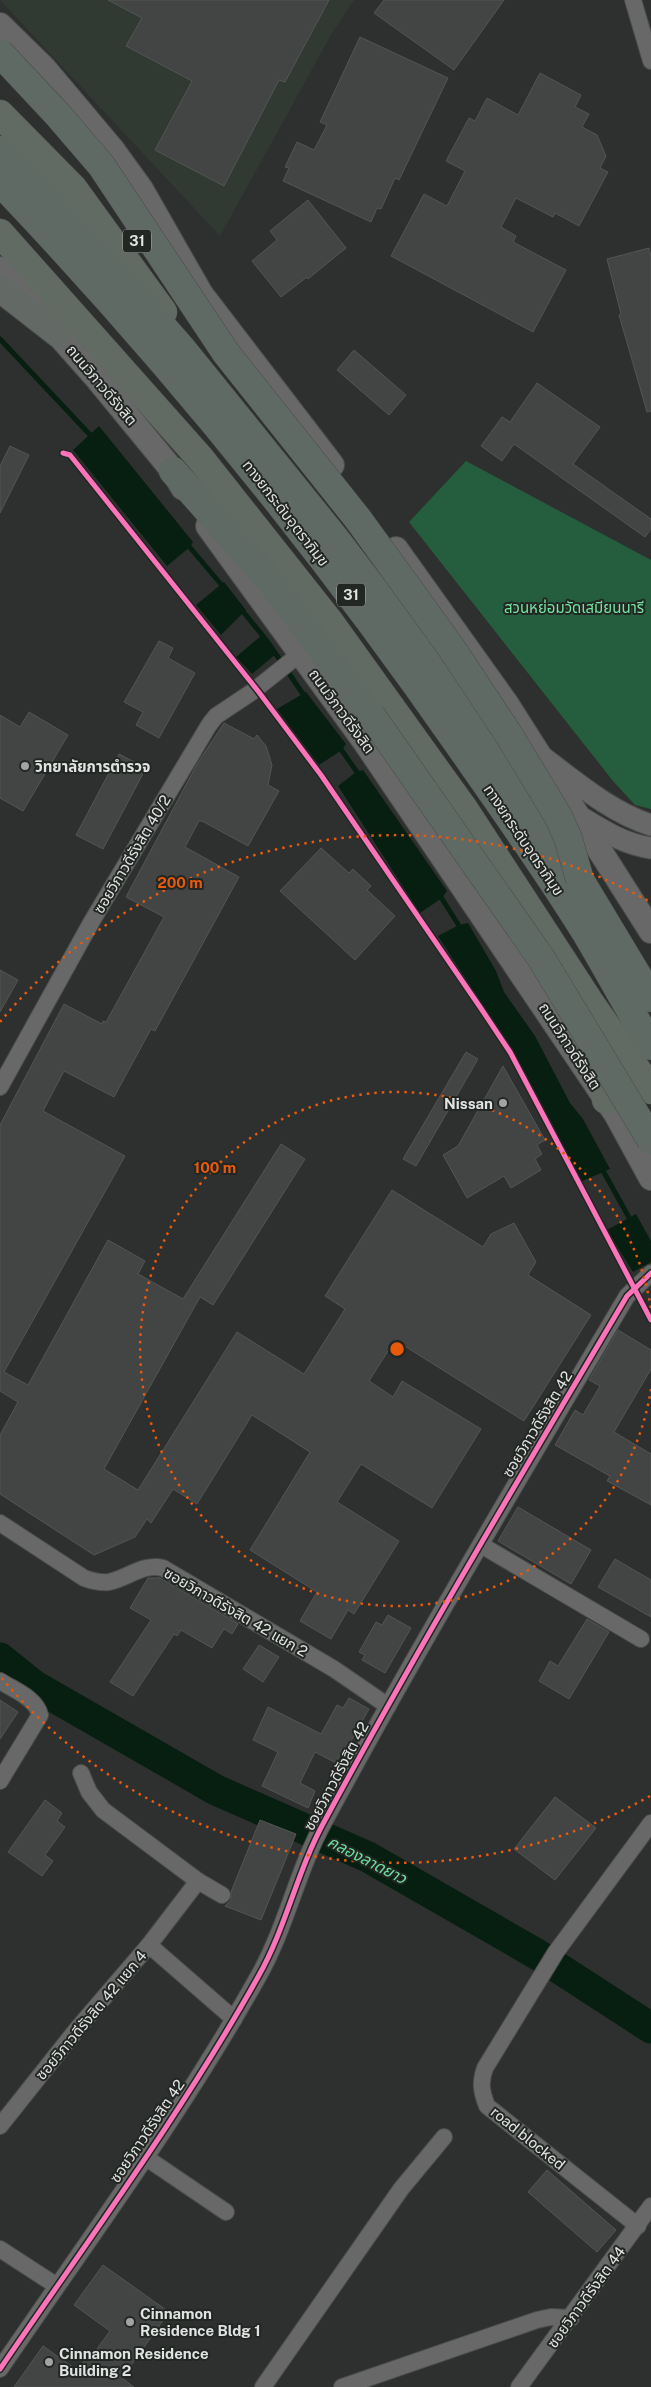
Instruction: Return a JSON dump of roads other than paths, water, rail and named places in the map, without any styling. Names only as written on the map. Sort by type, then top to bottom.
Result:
[{"type":"highway","points":[[0,53],[58,115],[101,165],[226,353],[358,519],[450,646],[509,735],[558,816],[568,838],[580,880]]},
{"type":"highway","name":"31","points":[[0,114],[73,188],[201,294]]},
{"type":"highway","name":"ทางยกระดับอุตราภิมุข","points":[[0,150],[127,286],[176,343],[334,537],[427,659],[580,880],[651,998]]},
{"type":"highway","name":"ทางยกระดับอุตราภิมุข","points":[[0,182],[190,395],[370,620],[490,789],[585,932],[651,1046]]},
{"type":"highway","name":"31","points":[[73,188],[244,422],[433,659],[532,792],[651,981]]},
{"type":"highway","name":"ถนนวิภาวดีรังสิต","points":[[0,233],[200,458],[296,578],[464,809],[651,1090]]},
{"type":"highway","points":[[173,471],[272,583],[371,715],[541,958],[651,1140]]},
{"type":"highway","points":[[590,1001],[606,1100]]},
{"type":"main road","points":[[0,25],[44,68],[112,149],[141,189],[201,294]]},
{"type":"main road","name":"ถนนวิภาวดีรังสิต","points":[[0,269],[59,335],[173,471],[294,658],[365,742],[606,1100],[651,1178]]},
{"type":"main road","points":[[0,288],[59,335]]},
{"type":"main road","name":"31","points":[[201,294],[469,648],[651,931]]},
{"type":"street","points":[[633,0],[651,61]]},
{"type":"street","name":"ซอยวิภาวดีรังสิต 40/2","points":[[0,1086],[92,921],[209,725],[226,709],[257,689],[294,658]]},
{"type":"street","points":[[539,755],[609,806],[629,817],[651,825]]},
{"type":"street","points":[[578,816],[618,839],[636,846],[651,848]]},
{"type":"street","name":"ซอยวิภาวดีรังสิต 42","points":[[0,2369],[190,2090],[234,2019],[276,1944],[322,1824],[388,1706],[627,1296],[650,1274]]},
{"type":"street","name":"ซอยวิภาวดีรังสิต 42 แยก 2","points":[[0,1523],[84,1578],[97,1582],[108,1582],[154,1566],[163,1568],[334,1670],[388,1706]]},
{"type":"street","points":[[482,1544],[641,1639]]},
{"type":"street","points":[[0,1681],[32,1702],[38,1708],[40,1715],[0,1781]]},
{"type":"street","points":[[80,1773],[89,1792],[103,1810],[198,1881],[222,1895]]},
{"type":"street","name":"road blocked","points":[[638,2226],[487,2106],[482,2093],[481,2080],[485,2068],[556,1952],[651,1823]]},
{"type":"street","points":[[149,1945],[198,1881]]},
{"type":"street","name":"ซอยวิภาวดีรังสิต 42 แยก 4","points":[[0,2126],[77,2029],[149,1945],[234,2019]]},
{"type":"street","points":[[263,2387],[401,2189],[444,2137]]},
{"type":"street","points":[[145,2157],[226,2212]]},
{"type":"street","name":"ซอยวิภาวดีรังสิต 44","points":[[519,2387],[651,2206]]},
{"type":"street","points":[[0,2248],[57,2286]]},
{"type":"street","points":[[342,2387],[537,2320],[551,2317],[571,2318]]},
{"type":"waterway","points":[[0,339],[93,438]]},
{"type":"waterway","points":[[187,544],[225,589]]},
{"type":"waterway","points":[[241,609],[267,641],[305,697]]},
{"type":"waterway","points":[[338,745],[359,775]]},
{"type":"waterway","points":[[439,894],[461,929]]},
{"type":"waterway","points":[[601,1167],[632,1223]]},
{"type":"waterway","name":"คลองลาดยาว","points":[[0,1658],[35,1686],[216,1790],[368,1857],[540,1956],[651,2028]]},
{"type":"place","name":"วิทยาลัยการตำรวจ","points":[[25,766]]},
{"type":"place","name":"Nissan","points":[[503,1103]]},
{"type":"place","name":"Cinnamon Residence Bldg 1","points":[[130,2322]]},
{"type":"place","name":"Cinnamon Residence Building 2","points":[[49,2362]]},
{"type":"park label","name":"สวนหย่อมวัดเสมียนนารี","points":[[574,607]]}]
